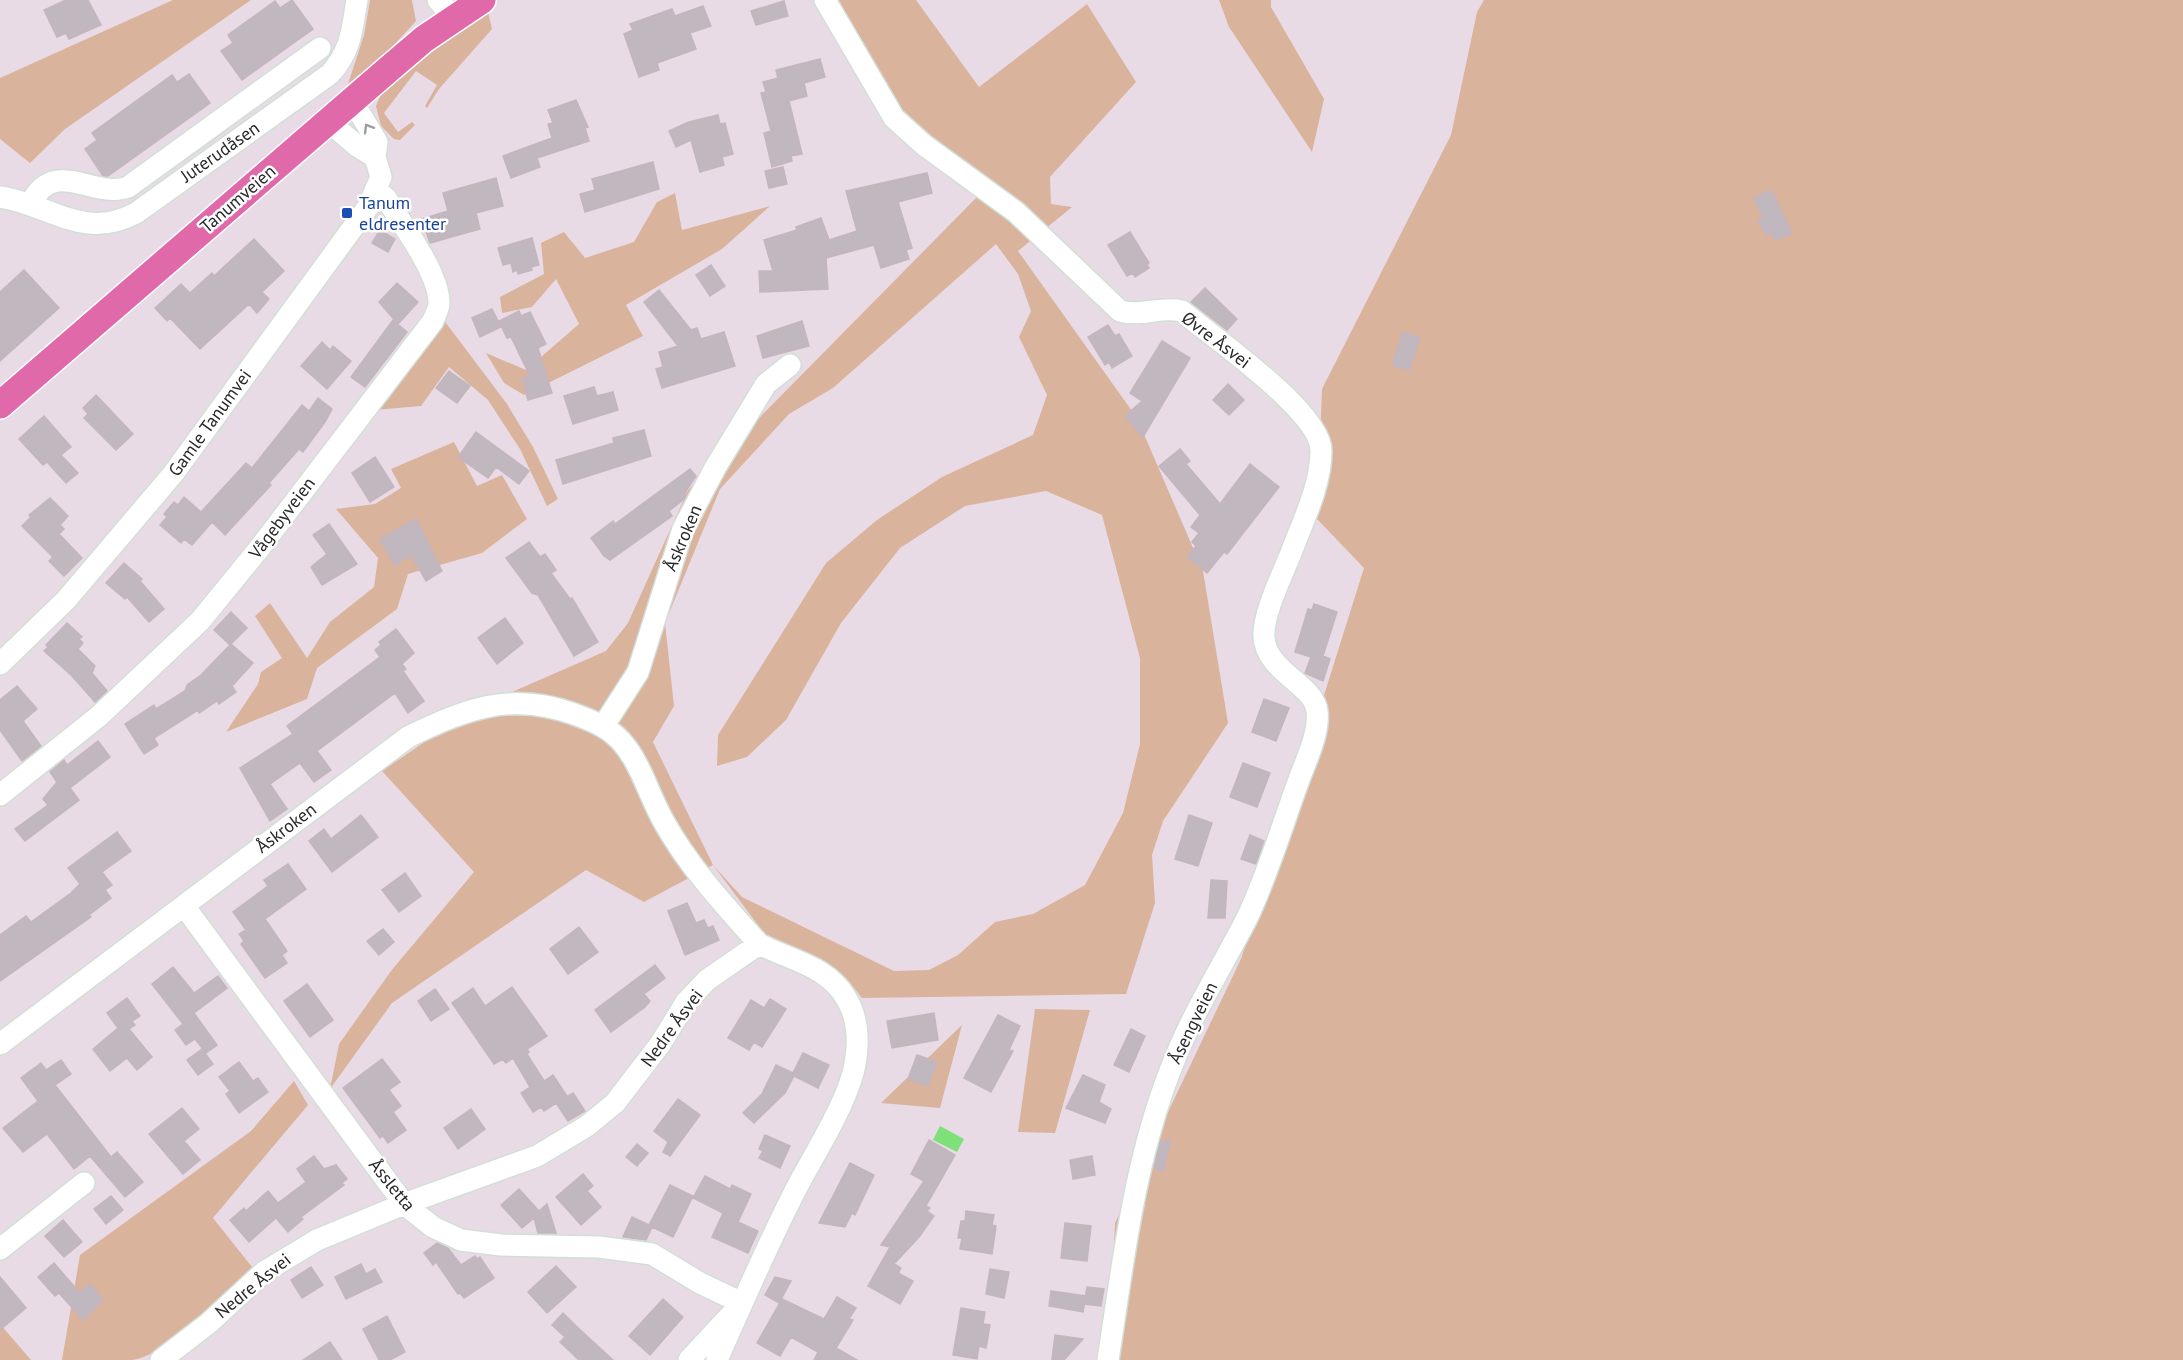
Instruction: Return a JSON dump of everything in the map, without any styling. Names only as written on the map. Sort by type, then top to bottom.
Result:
[{"type":"main road","name":"Tanumveien","points":[[0,405],[352,100],[446,9],[482,0]]},
{"type":"street","name":"Juterudåsen","points":[[0,197],[94,226],[117,223],[136,213],[330,74],[344,59],[351,38],[357,0]]},
{"type":"street","name":"Øvre Åsvei","points":[[825,0],[894,118],[924,145],[1016,212],[1120,311],[1134,315],[1165,308],[1182,312],[1264,376],[1294,405],[1317,434],[1322,448],[1319,474],[1271,603],[1263,637],[1272,659],[1283,674],[1314,699]]},
{"type":"street","name":"Juterudåsen","points":[[30,205],[43,187],[56,181],[74,181],[110,189],[128,187],[321,48]]},
{"type":"street","points":[[352,100],[377,142],[375,158],[381,177],[377,191]]},
{"type":"street","points":[[328,121],[375,158]]},
{"type":"street","name":"Gamle Tanumvei","points":[[0,664],[66,600],[173,474],[312,286],[377,191]]},
{"type":"street","name":"Vågebyveien","points":[[0,795],[99,716],[200,621],[258,550],[433,321],[439,304],[426,263],[386,198],[377,191]]},
{"type":"street","name":"Åskroken","points":[[604,725],[638,672],[655,610],[689,519],[716,468],[766,384],[790,365]]},
{"type":"street","name":"Åsengveien","points":[[1108,1360],[1135,1190],[1152,1124],[1188,1028],[1248,915],[1311,744],[1318,713],[1314,699]]},
{"type":"street","name":"Åskroken","points":[[0,1044],[408,736],[451,716],[512,701],[557,708],[604,725],[629,752],[664,822],[694,867],[759,944]]},
{"type":"street","name":"Åssletta","points":[[184,906],[404,1204],[433,1227],[461,1240],[501,1245],[599,1247],[652,1254],[699,1282],[742,1303]]},
{"type":"street","points":[[717,1360],[778,1223],[843,1098],[852,1075],[857,1051],[856,1023],[846,998],[827,975],[759,944]]},
{"type":"street","name":"Nedre Åsvei","points":[[161,1360],[209,1323],[264,1272],[317,1240],[404,1204],[537,1156],[565,1142],[615,1103],[661,1043],[686,1002],[707,980],[759,944]]},
{"type":"street","points":[[0,1249],[84,1184]]},
{"type":"street","points":[[689,1360],[742,1303]]},
{"type":"shaded area","points":[[173,0],[251,0],[65,129],[30,163],[0,139],[0,78]]},
{"type":"shaded area","points":[[370,0],[412,0],[416,21],[383,57],[348,84],[364,35]]},
{"type":"shaded area","points":[[827,0],[916,0],[979,87],[1087,4],[1136,82],[1050,177],[1051,204],[1072,207],[1018,251],[1137,418],[1203,571],[1228,723],[1163,821],[1152,855],[1155,903],[1126,994],[862,998],[846,978],[764,933],[713,865],[644,902],[586,870],[392,1003],[330,1089],[339,1044],[391,971],[474,872],[382,771],[473,709],[606,651],[628,623],[688,490],[978,196],[898,118]],"holes":[[[996,244],[1018,274],[1031,311],[1019,337],[1047,395],[1033,435],[942,477],[877,520],[826,563],[718,735],[717,766],[747,757],[786,720],[841,623],[900,548],[965,506],[1046,491],[1102,515],[1140,658],[1140,744],[1123,813],[1085,885],[1033,914],[995,922],[958,955],[929,970],[894,971],[742,897],[713,865],[653,742],[674,706],[665,623],[720,489],[789,414],[833,388]]]},
{"type":"shaded area","points":[[1219,0],[1271,0],[1271,7],[1324,99],[1312,152],[1229,27]]},
{"type":"shaded area","points":[[1484,0],[2183,0],[2183,1360],[1108,1360],[1115,1223],[1241,959],[1364,568],[1317,519],[1322,389],[1451,135],[1477,12]]},
{"type":"shaded area","points":[[488,12],[492,29],[439,89],[427,108],[425,106],[437,85],[416,71],[384,113],[398,132],[412,122],[415,125],[400,140],[394,139],[381,126],[376,106],[385,85]]},
{"type":"shaded area","points":[[675,193],[682,230],[770,206],[722,249],[626,305],[643,336],[524,395],[504,383],[486,353],[526,370],[579,324],[556,279],[532,307],[502,313],[500,297],[544,274],[541,243],[564,232],[585,258],[634,242],[657,202]]},
{"type":"shaded area","points":[[443,319],[507,404],[533,447],[558,499],[547,506],[520,449],[488,400],[449,367],[421,406],[374,410]]},
{"type":"shaded area","points":[[454,442],[477,486],[502,475],[527,519],[482,553],[408,574],[397,609],[317,668],[307,699],[226,732],[258,684],[261,672],[282,658],[255,616],[270,603],[307,658],[330,622],[374,587],[378,558],[336,509],[375,504],[401,488],[391,469]]},
{"type":"shaded area","points":[[1035,1009],[1090,1010],[1055,1133],[1018,1132]]},
{"type":"shaded area","points":[[962,1025],[940,1108],[881,1103]]},
{"type":"shaded area","points":[[294,1081],[308,1105],[213,1218],[252,1267],[196,1322],[179,1336],[146,1356],[132,1360],[62,1360],[80,1255],[251,1131]]},
{"type":"shaded area","points":[[940,1126],[964,1139],[957,1152],[933,1140]]},
{"type":"shaded area","points":[[0,1324],[31,1360],[0,1360]]},
{"type":"building","points":[[66,0],[88,0],[101,25],[69,39],[66,33],[57,37],[44,10]]},
{"type":"building","points":[[292,0],[313,29],[242,80],[221,51],[233,43],[228,35],[275,1],[280,8]]},
{"type":"building","points":[[784,1],[788,16],[756,25],[751,11]]},
{"type":"building","points":[[703,6],[711,26],[690,33],[696,49],[657,63],[659,70],[639,77],[624,34],[633,30],[630,24],[672,9],[675,16]]},
{"type":"building","points":[[820,59],[825,77],[804,83],[807,96],[789,101],[802,154],[791,156],[792,161],[772,167],[764,133],[771,131],[761,93],[766,92],[763,82],[778,78],[776,70]]},
{"type":"building","points":[[189,74],[210,103],[108,176],[103,176],[85,149],[97,140],[92,133],[172,75],[177,82]]},
{"type":"building","points":[[576,100],[588,127],[585,128],[589,141],[537,158],[540,167],[511,178],[503,156],[552,138],[548,124],[553,123],[548,110]]},
{"type":"building","points":[[718,115],[720,124],[725,123],[733,154],[722,157],[724,165],[700,172],[691,140],[676,147],[669,131],[689,122]]},
{"type":"building","points":[[653,162],[659,189],[585,212],[580,194],[595,190],[592,179]]},
{"type":"building","points":[[783,167],[787,184],[769,188],[765,171]]},
{"type":"building","points":[[927,173],[932,193],[898,202],[912,248],[906,250],[909,259],[881,268],[874,245],[826,258],[828,289],[760,292],[759,271],[773,271],[764,240],[797,230],[796,227],[821,218],[829,240],[857,231],[846,191]]},
{"type":"building","points":[[496,178],[503,206],[476,213],[480,229],[430,243],[422,219],[448,211],[443,193]]},
{"type":"building","points":[[1771,190],[1792,233],[1775,240],[1771,233],[1766,235],[1758,220],[1763,217],[1754,198]]},
{"type":"building","points":[[380,230],[395,239],[388,252],[372,243]]},
{"type":"building","points":[[1130,232],[1149,263],[1147,265],[1149,268],[1135,277],[1133,273],[1127,276],[1108,245]]},
{"type":"building","points":[[532,238],[539,265],[531,267],[532,270],[518,274],[517,270],[513,272],[511,263],[503,265],[498,248]]},
{"type":"building","points":[[254,239],[284,271],[262,292],[269,299],[257,313],[249,304],[200,349],[170,318],[167,321],[155,308],[181,284],[190,293],[212,273],[214,276]]},
{"type":"building","points":[[711,265],[725,286],[710,296],[696,275]]},
{"type":"building","points":[[24,270],[59,308],[0,361],[0,292]]},
{"type":"building","points":[[397,283],[418,302],[398,324],[379,302]]},
{"type":"building","points":[[1205,288],[1237,319],[1227,330],[1191,302]]},
{"type":"building","points":[[659,290],[691,330],[697,328],[701,339],[724,332],[735,366],[662,388],[656,369],[663,367],[659,352],[678,346],[644,302]]},
{"type":"building","points":[[492,309],[501,327],[480,337],[472,318]]},
{"type":"building","points":[[519,311],[521,316],[530,312],[546,344],[538,348],[552,393],[528,400],[522,379],[530,376],[511,337],[507,338],[499,321]]},
{"type":"building","points":[[393,320],[407,332],[365,387],[351,377]]},
{"type":"building","points":[[802,321],[809,346],[763,358],[757,336]]},
{"type":"building","points":[[1108,325],[1115,336],[1119,334],[1132,356],[1112,368],[1109,362],[1105,365],[1088,337]]},
{"type":"building","points":[[1403,332],[1420,338],[1409,370],[1392,365]]},
{"type":"building","points":[[1162,341],[1190,358],[1143,437],[1125,416],[1142,401],[1130,393]]},
{"type":"building","points":[[322,342],[330,350],[333,346],[351,361],[327,389],[301,366]]},
{"type":"building","points":[[449,371],[470,386],[457,403],[436,388]]},
{"type":"building","points":[[1228,384],[1244,400],[1229,415],[1213,400]]},
{"type":"building","points":[[594,387],[597,396],[613,392],[618,410],[573,424],[564,396]]},
{"type":"building","points":[[96,395],[133,434],[116,450],[84,418],[88,414],[83,408]]},
{"type":"building","points":[[318,398],[332,409],[325,422],[303,452],[299,449],[269,483],[271,485],[225,535],[212,522],[192,545],[184,539],[181,543],[160,525],[167,517],[164,514],[174,502],[178,505],[184,497],[201,512],[246,463],[252,468],[302,405],[309,411]]},
{"type":"building","points":[[44,416],[71,447],[61,455],[78,473],[66,483],[47,462],[43,465],[19,439]]},
{"type":"building","points":[[644,430],[651,456],[563,484],[556,460],[614,443],[613,438]]},
{"type":"building","points":[[476,432],[529,471],[519,484],[496,467],[488,478],[458,457]]},
{"type":"building","points":[[1180,449],[1190,461],[1186,464],[1220,504],[1250,464],[1279,487],[1227,554],[1224,552],[1207,573],[1187,557],[1196,546],[1192,542],[1199,533],[1191,527],[1200,515],[1159,466]]},
{"type":"building","points":[[375,457],[394,487],[370,502],[352,473]]},
{"type":"building","points":[[690,469],[696,476],[686,491],[684,499],[669,511],[672,516],[610,560],[604,556],[591,538],[613,521],[615,524]]},
{"type":"building","points":[[50,498],[68,516],[60,525],[64,529],[59,534],[82,558],[64,576],[49,561],[53,557],[22,526],[31,517],[29,515]]},
{"type":"building","points":[[416,519],[442,571],[426,581],[411,555],[395,565],[380,539]]},
{"type":"building","points":[[329,524],[357,564],[322,585],[311,567],[327,554],[313,535]]},
{"type":"building","points":[[529,542],[540,557],[545,554],[556,570],[551,573],[570,599],[572,598],[598,642],[574,656],[538,595],[532,593],[506,558]]},
{"type":"building","points":[[124,563],[142,579],[140,581],[164,609],[149,622],[127,597],[125,599],[106,583]]},
{"type":"building","points":[[1314,604],[1337,612],[1323,656],[1330,659],[1323,681],[1305,673],[1311,657],[1295,652],[1308,609],[1312,610]]},
{"type":"building","points":[[231,612],[247,628],[231,644],[253,663],[232,686],[236,692],[219,704],[217,701],[199,713],[198,710],[154,738],[158,745],[144,754],[125,724],[154,705],[156,709],[185,691],[187,685],[201,675],[230,645],[214,630]]},
{"type":"building","points":[[505,618],[523,643],[497,664],[478,638]]},
{"type":"building","points":[[67,623],[82,637],[79,639],[83,643],[78,649],[95,666],[92,673],[107,691],[95,702],[71,675],[44,651],[48,647],[46,645]]},
{"type":"building","points":[[396,629],[414,653],[402,664],[406,669],[403,671],[424,701],[408,713],[395,693],[317,751],[331,770],[314,782],[300,763],[270,784],[287,809],[270,821],[240,768],[293,734],[287,726],[380,657],[375,650],[381,645],[379,642]]},
{"type":"building","points":[[17,686],[37,709],[23,721],[41,746],[22,761],[0,730],[0,700]]},
{"type":"building","points":[[1264,699],[1289,708],[1276,741],[1252,732]]},
{"type":"building","points":[[98,741],[110,757],[70,788],[79,800],[25,841],[15,829],[48,805],[43,799],[57,782],[50,772],[64,760],[67,765]]},
{"type":"building","points":[[1243,763],[1270,773],[1257,807],[1230,797]]},
{"type":"building","points":[[361,815],[378,837],[332,872],[309,841],[324,829],[331,839]]},
{"type":"building","points":[[1189,815],[1212,823],[1198,866],[1175,859]]},
{"type":"building","points":[[117,832],[131,851],[102,872],[112,885],[105,890],[111,898],[89,915],[91,917],[0,981],[0,935],[26,916],[31,922],[71,893],[80,884],[68,868]]},
{"type":"building","points":[[1250,835],[1264,841],[1256,864],[1241,859]]},
{"type":"building","points":[[288,864],[306,889],[265,919],[287,951],[282,955],[287,963],[265,978],[241,944],[244,941],[239,934],[246,930],[233,912],[268,886],[264,880]]},
{"type":"building","points":[[405,873],[421,896],[399,912],[382,890]]},
{"type":"building","points":[[1211,880],[1227,881],[1225,918],[1208,918]]},
{"type":"building","points":[[687,903],[696,923],[704,920],[708,928],[713,926],[719,940],[685,955],[668,911]]},
{"type":"building","points":[[579,927],[598,952],[568,974],[550,949]]},
{"type":"building","points":[[383,929],[394,942],[379,955],[367,941]]},
{"type":"building","points":[[655,965],[665,978],[644,994],[650,1001],[611,1032],[595,1010]]},
{"type":"building","points":[[173,967],[194,993],[218,976],[227,988],[194,1013],[217,1045],[206,1053],[195,1039],[186,1045],[175,1030],[183,1024],[152,984]]},
{"type":"building","points":[[307,984],[333,1020],[310,1037],[284,1001]]},
{"type":"building","points":[[512,987],[547,1036],[527,1049],[529,1052],[527,1054],[544,1081],[553,1075],[567,1096],[544,1111],[541,1107],[533,1112],[521,1093],[530,1087],[513,1058],[506,1063],[503,1059],[494,1064],[452,1003],[473,988],[485,1006]]},
{"type":"building","points":[[435,989],[449,1009],[431,1021],[418,1001]]},
{"type":"building","points":[[127,998],[140,1016],[132,1021],[135,1025],[129,1029],[152,1057],[137,1070],[127,1058],[110,1071],[93,1049],[118,1028],[107,1013]]},
{"type":"building","points":[[770,999],[786,1009],[762,1047],[754,1042],[749,1050],[728,1038],[751,1000],[764,1008]]},
{"type":"building","points":[[934,1013],[938,1040],[892,1048],[887,1021]]},
{"type":"building","points":[[998,1015],[1020,1026],[1009,1050],[1013,1051],[991,1092],[964,1078]]},
{"type":"building","points":[[1131,1029],[1145,1036],[1129,1072],[1114,1065]]},
{"type":"building","points":[[202,1049],[213,1064],[198,1075],[187,1060]]},
{"type":"building","points":[[803,1053],[829,1065],[818,1088],[794,1076],[785,1093],[754,1123],[743,1113],[762,1094],[776,1065],[793,1073]]},
{"type":"building","points":[[917,1055],[937,1062],[928,1086],[908,1079]]},
{"type":"building","points":[[382,1059],[400,1082],[389,1090],[401,1106],[393,1112],[406,1130],[388,1143],[383,1136],[380,1138],[343,1088]]},
{"type":"building","points":[[61,1060],[71,1074],[55,1085],[111,1157],[117,1152],[143,1182],[125,1197],[90,1156],[74,1169],[47,1134],[23,1152],[3,1128],[38,1101],[21,1078],[41,1063],[46,1070]]},
{"type":"building","points":[[239,1062],[253,1081],[258,1078],[268,1092],[239,1113],[226,1094],[230,1091],[219,1077]]},
{"type":"building","points":[[1083,1075],[1105,1085],[1099,1102],[1111,1109],[1105,1123],[1066,1108]]},
{"type":"building","points":[[573,1093],[585,1111],[568,1121],[556,1103]]},
{"type":"building","points":[[678,1099],[700,1115],[670,1156],[663,1152],[668,1142],[654,1131]]},
{"type":"building","points":[[182,1108],[199,1129],[184,1141],[200,1160],[183,1174],[149,1134]]},
{"type":"building","points":[[471,1109],[485,1129],[458,1149],[444,1128]]},
{"type":"building","points":[[765,1135],[790,1146],[780,1168],[759,1158],[763,1151],[759,1149]]},
{"type":"building","points":[[929,1140],[955,1155],[926,1206],[930,1208],[927,1211],[934,1216],[919,1237],[894,1264],[901,1268],[898,1273],[913,1281],[900,1304],[868,1286],[890,1247],[881,1245],[924,1181],[911,1174]]},
{"type":"building","points":[[1171,1140],[1163,1172],[1154,1168],[1160,1142]]},
{"type":"building","points":[[637,1144],[648,1153],[637,1166],[626,1157]]},
{"type":"building","points":[[314,1156],[324,1169],[336,1165],[347,1179],[342,1183],[344,1185],[301,1217],[303,1219],[288,1232],[276,1218],[249,1242],[230,1220],[244,1208],[246,1211],[268,1191],[278,1203],[306,1182],[297,1169]]},
{"type":"building","points":[[1092,1156],[1095,1175],[1073,1179],[1070,1160]]},
{"type":"building","points":[[850,1163],[874,1175],[855,1215],[852,1213],[845,1227],[819,1223]]},
{"type":"building","points":[[583,1174],[593,1186],[587,1191],[601,1207],[581,1225],[556,1197]]},
{"type":"building","points":[[705,1176],[730,1189],[732,1185],[751,1194],[738,1222],[758,1231],[748,1253],[712,1237],[723,1213],[693,1198]]},
{"type":"building","points":[[670,1185],[693,1196],[673,1237],[652,1227],[646,1240],[623,1237],[632,1217],[649,1225]]},
{"type":"building","points":[[519,1189],[539,1211],[547,1204],[556,1233],[538,1233],[534,1218],[522,1228],[501,1205]]},
{"type":"building","points":[[111,1196],[123,1210],[106,1224],[94,1209]]},
{"type":"building","points":[[966,1211],[994,1215],[992,1225],[996,1226],[992,1254],[960,1249],[962,1238],[958,1238],[961,1221],[965,1221]]},
{"type":"building","points":[[63,1220],[82,1242],[64,1257],[45,1236]]},
{"type":"building","points":[[1065,1223],[1091,1226],[1087,1261],[1061,1258]]},
{"type":"building","points":[[437,1243],[448,1248],[461,1265],[475,1256],[477,1259],[480,1257],[494,1278],[464,1298],[460,1293],[458,1294],[436,1262],[433,1265],[424,1253]]},
{"type":"building","points":[[54,1263],[79,1292],[90,1284],[103,1300],[83,1320],[59,1293],[55,1296],[38,1277]]},
{"type":"building","points":[[361,1264],[366,1274],[375,1269],[382,1282],[346,1299],[335,1277]]},
{"type":"building","points":[[556,1266],[576,1287],[547,1313],[528,1292]]},
{"type":"building","points":[[311,1267],[323,1285],[302,1298],[291,1280]]},
{"type":"building","points":[[990,1269],[1009,1272],[1004,1298],[986,1294]]},
{"type":"building","points":[[0,1277],[26,1308],[0,1330]]},
{"type":"building","points":[[775,1277],[791,1281],[779,1303],[765,1295]]},
{"type":"building","points":[[1087,1287],[1104,1289],[1101,1306],[1084,1304]]},
{"type":"building","points":[[1051,1291],[1086,1296],[1083,1312],[1049,1306]]},
{"type":"building","points":[[837,1297],[856,1308],[849,1319],[853,1320],[836,1348],[857,1360],[814,1360],[818,1352],[791,1337],[780,1356],[757,1343],[782,1299],[824,1319]]},
{"type":"building","points":[[663,1299],[683,1317],[650,1355],[629,1336]]},
{"type":"building","points":[[961,1308],[985,1312],[983,1324],[990,1325],[986,1348],[979,1346],[977,1359],[953,1355]]},
{"type":"building","points":[[563,1313],[613,1360],[579,1360],[560,1342],[565,1337],[552,1325]]},
{"type":"building","points":[[387,1316],[405,1352],[390,1360],[379,1360],[363,1329]]},
{"type":"building","points":[[1055,1335],[1083,1339],[1064,1360],[1052,1360]]},
{"type":"building","points":[[330,1342],[342,1360],[303,1360]]},
{"type":"place","name":"Tanum eldresenter","points":[[347,213]]}]
